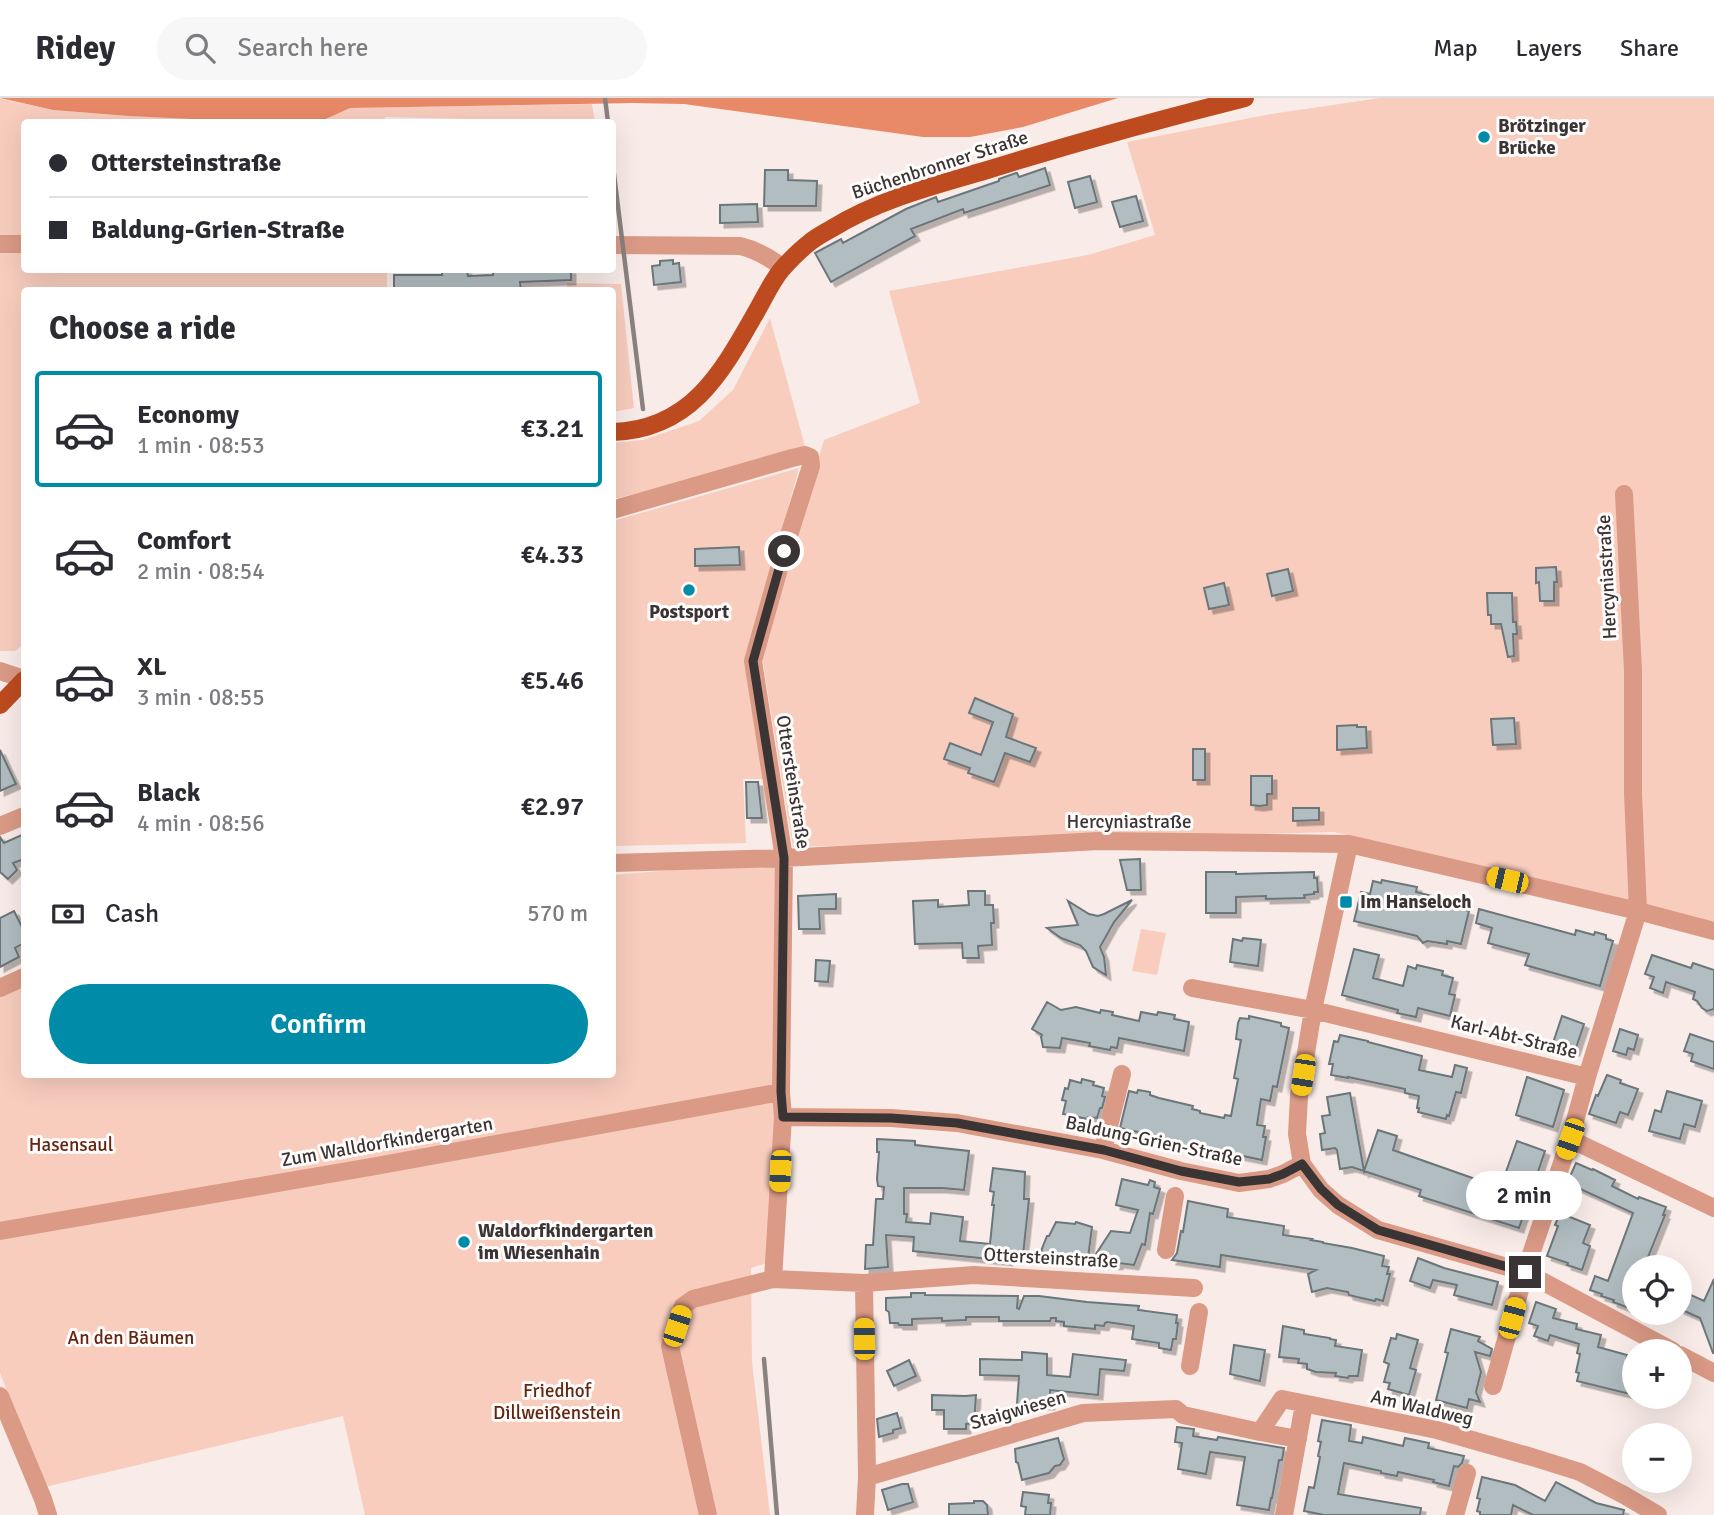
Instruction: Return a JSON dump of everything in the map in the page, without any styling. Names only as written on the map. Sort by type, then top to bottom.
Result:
[{"type":"main road","name":"Büchenbronner Straße","points":[[616,431],[647,427],[681,412],[695,402],[717,377],[783,268],[810,242],[851,217],[894,199],[1119,130],[1245,98]]},
{"type":"main road","points":[[0,705],[21,683]]},
{"type":"street","points":[[0,244],[21,244]]},
{"type":"street","points":[[616,245],[740,246],[756,250],[783,268]]},
{"type":"street","name":"Ottersteinstraße","points":[[616,509],[792,458],[810,456],[811,466],[753,661],[784,858],[783,1117],[773,1279],[864,1283],[974,1275],[1194,1288]]},
{"type":"street","name":"Hercyniastraße","points":[[1624,494],[1633,670],[1633,793],[1638,911]]},
{"type":"street","points":[[0,671],[21,679]]},
{"type":"street","points":[[0,826],[21,817]]},
{"type":"street","name":"Hercyniastraße","points":[[616,863],[784,858],[1099,841],[1349,844],[1714,931]]},
{"type":"street","points":[[1349,844],[1313,1010],[1299,1097],[1297,1134],[1302,1164],[1321,1189],[1338,1205],[1378,1230],[1525,1272],[1651,1339]]},
{"type":"street","points":[[1587,1077],[1638,911]]},
{"type":"street","points":[[0,988],[21,978]]},
{"type":"street","name":"Karl-Abt-Straße","points":[[1192,988],[1313,1010],[1587,1077],[1570,1139],[1525,1272],[1493,1386]]},
{"type":"street","points":[[1104,1150],[1122,1074]]},
{"type":"street","name":"Zum Walldorfkindergarten","points":[[0,1231],[781,1092]]},
{"type":"street","name":"Baldung-Grien-Straße","points":[[783,1117],[891,1118],[957,1123],[1104,1150],[1181,1171],[1239,1182],[1269,1179],[1302,1164]]},
{"type":"street","points":[[1570,1139],[1714,1208]]},
{"type":"street","points":[[1166,1251],[1175,1196]]},
{"type":"street","points":[[708,1515],[670,1346],[683,1306],[693,1299],[773,1279]]},
{"type":"street","points":[[864,1283],[867,1477],[865,1515]]},
{"type":"street","points":[[1190,1366],[1199,1312]]},
{"type":"street","points":[[1692,1361],[1714,1373]]},
{"type":"street","name":"Am Waldweg","points":[[1260,1433],[1282,1399],[1437,1430],[1580,1472],[1658,1515]]},
{"type":"street","points":[[1,1400],[48,1515]]},
{"type":"street","points":[[1284,1515],[1304,1404]]},
{"type":"street","name":"Staigwiesen","points":[[867,1477],[1083,1413],[1176,1409],[1183,1415],[1260,1433]]},
{"type":"street","points":[[1260,1433],[1298,1439]]},
{"type":"street","points":[[1455,1515],[1467,1473]]},
{"type":"green space","points":[[1380,98],[1714,98],[1714,922],[1334,832],[793,847],[761,651],[824,440],[920,403],[889,291],[1088,255],[1155,235],[1127,142],[1271,114]]},
{"type":"green space","points":[[0,99],[53,110],[204,119],[21,119],[21,273],[387,273],[387,287],[21,287],[21,646],[15,651],[0,651]]},
{"type":"green space","points":[[592,104],[594,119],[325,119],[349,108]]},
{"type":"green space","points":[[567,283],[621,284],[634,408],[616,411],[616,287],[567,287]]},
{"type":"green space","points":[[770,318],[806,450],[616,498],[616,443],[643,440],[699,421],[733,390]]},
{"type":"green space","name":"Postsport","points":[[799,468],[747,658],[765,779],[743,779],[746,843],[616,846],[616,520]]},
{"type":"green space","name":"Hasensaul","points":[[780,861],[775,1090],[0,1228],[0,995],[21,985],[21,1078],[616,1078],[616,875]]},
{"type":"green space","points":[[1141,929],[1166,933],[1157,975],[1132,971]]},
{"type":"green space","name":"An den Bäumen","points":[[777,1100],[767,1263],[751,1268],[752,1362],[770,1515],[365,1515],[343,1416],[45,1487],[0,1373],[0,1234]]},
{"type":"shaded area","points":[[0,98],[1118,98],[1023,127],[970,137],[923,137],[684,104],[350,108],[326,119],[192,119],[53,110]]},
{"type":"building","points":[[1045,168],[1050,185],[964,213],[963,209],[911,229],[915,236],[831,282],[815,253],[841,239],[843,243],[906,209],[936,197],[938,202],[1016,173],[1019,177]]},
{"type":"building","points":[[765,170],[788,170],[788,180],[817,181],[816,206],[764,206]]},
{"type":"building","points":[[1090,176],[1097,202],[1075,208],[1068,182]]},
{"type":"building","points":[[1136,196],[1143,221],[1120,227],[1112,202]]},
{"type":"building","points":[[757,204],[758,222],[720,223],[720,205]]},
{"type":"building","points":[[673,260],[673,264],[679,263],[681,282],[654,285],[652,266],[660,265],[660,261]]},
{"type":"building","points":[[571,273],[571,280],[520,282],[521,287],[394,287],[394,275]]},
{"type":"building","points":[[739,547],[740,565],[695,566],[695,549]]},
{"type":"building","points":[[1556,567],[1554,601],[1540,601],[1536,568]]},
{"type":"building","points":[[1288,569],[1293,591],[1272,596],[1267,574]]},
{"type":"building","points":[[1224,583],[1229,605],[1209,609],[1204,588]]},
{"type":"building","points":[[1487,593],[1512,593],[1513,622],[1516,622],[1517,634],[1513,634],[1514,656],[1508,657],[1501,624],[1491,624]]},
{"type":"building","points":[[975,698],[1013,714],[1006,737],[1036,748],[1030,762],[1005,753],[994,782],[968,773],[970,768],[944,759],[950,743],[981,755],[993,722],[969,713]]},
{"type":"building","points":[[1514,718],[1516,744],[1493,745],[1491,719]]},
{"type":"building","points":[[1337,726],[1366,727],[1367,748],[1337,750]]},
{"type":"building","points":[[1193,749],[1205,749],[1205,780],[1193,780]]},
{"type":"building","points":[[0,750],[16,784],[0,791]]},
{"type":"building","points":[[1251,776],[1272,776],[1272,794],[1267,794],[1267,805],[1251,805]]},
{"type":"building","points":[[746,782],[758,782],[762,818],[747,818]]},
{"type":"building","points":[[1293,808],[1319,808],[1319,820],[1293,821]]},
{"type":"building","points":[[21,835],[21,860],[13,863],[17,870],[8,879],[0,872],[0,837],[4,843]]},
{"type":"building","points":[[1140,859],[1141,890],[1127,890],[1120,860]]},
{"type":"building","points":[[1206,872],[1314,872],[1318,892],[1304,895],[1305,898],[1236,897],[1236,913],[1206,913]]},
{"type":"building","points":[[1382,880],[1417,887],[1416,892],[1444,899],[1443,904],[1469,911],[1461,944],[1447,941],[1447,944],[1427,941],[1423,943],[1417,936],[1354,921],[1361,892],[1370,894],[1373,881],[1381,883]]},
{"type":"building","points":[[968,891],[985,891],[985,905],[993,905],[992,945],[978,946],[979,958],[963,958],[962,943],[915,944],[913,901],[938,900],[938,907],[969,905]]},
{"type":"building","points":[[836,894],[836,909],[819,909],[820,929],[799,929],[798,896]]},
{"type":"building","points":[[1132,900],[1114,922],[1100,947],[1106,975],[1093,967],[1086,951],[1080,945],[1061,938],[1047,928],[1078,925],[1068,901],[1089,914],[1098,916]]},
{"type":"building","points":[[1479,909],[1575,935],[1576,930],[1606,935],[1606,939],[1613,941],[1600,986],[1525,965],[1529,954],[1488,943],[1492,928],[1476,923]]},
{"type":"building","points":[[14,911],[21,925],[21,945],[15,948],[19,957],[0,967],[0,918]]},
{"type":"building","points":[[1243,938],[1261,940],[1258,966],[1230,962],[1233,939],[1242,941]]},
{"type":"building","points":[[1354,949],[1379,955],[1373,978],[1403,986],[1408,966],[1416,969],[1417,965],[1443,971],[1442,975],[1453,978],[1449,994],[1455,995],[1450,1016],[1418,1008],[1416,1017],[1342,995]]},
{"type":"building","points":[[1652,955],[1691,968],[1693,963],[1714,970],[1714,1009],[1707,1011],[1702,1008],[1693,999],[1695,992],[1666,982],[1663,993],[1650,988],[1654,977],[1645,974]]},
{"type":"building","points":[[816,960],[830,961],[828,982],[815,981]]},
{"type":"building","points":[[1047,1002],[1061,1010],[1076,1007],[1100,1013],[1101,1010],[1139,1021],[1141,1012],[1175,1015],[1174,1019],[1189,1022],[1184,1051],[1119,1038],[1117,1048],[1111,1047],[1110,1050],[1062,1038],[1060,1048],[1043,1047],[1042,1035],[1032,1029]]},
{"type":"building","points":[[1249,1016],[1281,1023],[1281,1026],[1289,1028],[1277,1087],[1273,1086],[1270,1101],[1261,1099],[1257,1125],[1265,1126],[1262,1160],[1195,1146],[1194,1149],[1169,1144],[1170,1139],[1120,1128],[1129,1091],[1137,1093],[1138,1090],[1193,1106],[1192,1109],[1200,1113],[1224,1118],[1225,1115],[1231,1116],[1238,1079],[1234,1078],[1241,1040],[1236,1039],[1238,1023],[1240,1018],[1249,1019]]},
{"type":"building","points":[[1562,1016],[1584,1024],[1575,1051],[1553,1043]]},
{"type":"building","points":[[1620,1029],[1638,1035],[1634,1050],[1628,1048],[1626,1055],[1613,1051]]},
{"type":"building","points":[[1690,1034],[1714,1042],[1714,1069],[1691,1061],[1693,1054],[1684,1051]]},
{"type":"building","points":[[1340,1035],[1422,1056],[1419,1070],[1452,1077],[1455,1065],[1467,1068],[1461,1093],[1456,1092],[1449,1116],[1447,1115],[1446,1119],[1418,1112],[1419,1096],[1405,1093],[1405,1089],[1331,1075],[1333,1064],[1329,1064],[1334,1041],[1338,1042]]},
{"type":"building","points":[[1607,1075],[1638,1089],[1628,1115],[1620,1112],[1616,1123],[1589,1114]]},
{"type":"building","points":[[1527,1077],[1564,1090],[1553,1127],[1516,1115]]},
{"type":"building","points":[[1082,1079],[1104,1088],[1102,1096],[1105,1097],[1097,1118],[1063,1114],[1065,1088],[1068,1089],[1070,1080],[1081,1083]]},
{"type":"building","points":[[1667,1091],[1702,1101],[1695,1127],[1684,1124],[1680,1139],[1649,1131],[1655,1110],[1661,1112]]},
{"type":"building","points":[[1350,1093],[1364,1171],[1352,1167],[1340,1169],[1337,1150],[1322,1150],[1320,1134],[1325,1133],[1322,1116],[1330,1115],[1327,1097]]},
{"type":"building","points":[[1378,1130],[1397,1136],[1393,1150],[1478,1180],[1476,1187],[1498,1194],[1517,1141],[1545,1151],[1519,1228],[1419,1196],[1421,1190],[1364,1171]]},
{"type":"building","points":[[877,1139],[915,1141],[915,1145],[969,1151],[964,1190],[904,1188],[906,1222],[930,1224],[931,1213],[963,1217],[960,1241],[990,1244],[994,1205],[994,1192],[990,1191],[993,1168],[1025,1172],[1024,1199],[1029,1199],[1023,1255],[1009,1254],[1008,1261],[913,1251],[914,1237],[886,1235],[888,1267],[865,1269],[866,1245],[873,1245],[876,1199],[883,1199],[884,1187],[878,1186],[877,1179]]},
{"type":"building","points":[[1576,1163],[1615,1180],[1612,1186],[1638,1199],[1639,1197],[1666,1207],[1649,1255],[1622,1255],[1622,1305],[1590,1290],[1595,1276],[1608,1281],[1633,1213],[1567,1183]]},
{"type":"building","points":[[1122,1179],[1148,1185],[1150,1180],[1155,1182],[1154,1187],[1160,1189],[1153,1214],[1150,1213],[1145,1245],[1142,1244],[1134,1265],[1100,1263],[1092,1260],[1111,1231],[1130,1233],[1138,1210],[1116,1205]]},
{"type":"building","points":[[1188,1201],[1228,1209],[1227,1217],[1284,1226],[1283,1235],[1384,1256],[1382,1266],[1389,1267],[1387,1274],[1390,1274],[1383,1301],[1327,1288],[1312,1292],[1308,1274],[1316,1270],[1221,1255],[1220,1267],[1172,1260],[1177,1253],[1181,1231],[1183,1232]]},
{"type":"building","points":[[1560,1213],[1590,1225],[1583,1243],[1590,1246],[1582,1270],[1547,1256]]},
{"type":"building","points":[[1056,1222],[1076,1222],[1092,1227],[1088,1258],[1080,1255],[1079,1259],[1056,1257],[1041,1251]]},
{"type":"building","points":[[1418,1258],[1444,1268],[1498,1282],[1492,1305],[1454,1295],[1457,1285],[1433,1280],[1430,1288],[1410,1281]]},
{"type":"building","points":[[1714,1279],[1714,1353],[1700,1318],[1692,1314],[1692,1296],[1704,1301]]},
{"type":"building","points":[[911,1293],[1018,1296],[1019,1309],[1024,1296],[1139,1306],[1138,1310],[1177,1315],[1176,1339],[1173,1339],[1171,1350],[1159,1348],[1159,1343],[1132,1339],[1134,1326],[1107,1322],[1104,1326],[1095,1325],[1095,1329],[1064,1326],[1064,1322],[1056,1321],[1056,1318],[1051,1318],[1050,1321],[999,1321],[999,1317],[966,1317],[966,1320],[942,1321],[942,1318],[912,1319],[912,1325],[890,1323],[886,1298],[911,1297]]},
{"type":"building","points":[[1536,1302],[1556,1309],[1553,1318],[1577,1324],[1576,1329],[1601,1335],[1598,1347],[1622,1354],[1622,1392],[1577,1381],[1579,1344],[1550,1335],[1548,1341],[1534,1336],[1538,1326],[1529,1323]]},
{"type":"building","points":[[1283,1326],[1304,1330],[1304,1334],[1336,1340],[1335,1346],[1362,1350],[1358,1376],[1348,1378],[1335,1376],[1336,1373],[1316,1372],[1307,1369],[1307,1364],[1298,1363],[1299,1359],[1279,1357]]},
{"type":"building","points":[[1451,1329],[1480,1337],[1478,1341],[1492,1349],[1490,1356],[1475,1352],[1481,1372],[1476,1392],[1480,1402],[1469,1399],[1467,1408],[1436,1400]]},
{"type":"building","points":[[1397,1334],[1418,1340],[1410,1368],[1416,1370],[1409,1395],[1388,1389],[1390,1383],[1384,1382],[1389,1364],[1384,1362],[1391,1338],[1396,1339]]},
{"type":"building","points":[[1234,1345],[1265,1350],[1260,1381],[1230,1374]]},
{"type":"building","points":[[1022,1352],[1047,1354],[1047,1375],[1070,1377],[1073,1354],[1126,1360],[1124,1371],[1100,1369],[1098,1395],[1050,1390],[1050,1405],[1017,1404],[1019,1376],[980,1375],[980,1359],[1022,1360]]},
{"type":"building","points":[[909,1360],[916,1376],[894,1386],[887,1371]]},
{"type":"building","points":[[932,1395],[976,1395],[974,1423],[966,1424],[966,1429],[944,1429],[944,1410],[932,1410]]},
{"type":"building","points":[[897,1413],[901,1428],[879,1437],[877,1419]]},
{"type":"building","points":[[1322,1420],[1351,1425],[1349,1441],[1362,1443],[1363,1437],[1403,1446],[1405,1438],[1429,1443],[1428,1448],[1464,1456],[1458,1467],[1454,1466],[1449,1486],[1398,1472],[1397,1476],[1344,1463],[1338,1494],[1421,1508],[1420,1515],[1324,1515],[1304,1511],[1309,1487],[1314,1488],[1320,1457],[1321,1442],[1318,1441]]},
{"type":"building","points":[[1177,1427],[1194,1429],[1193,1436],[1217,1440],[1218,1437],[1284,1448],[1269,1510],[1237,1505],[1245,1457],[1210,1452],[1206,1474],[1178,1469],[1182,1443],[1175,1442]]},
{"type":"building","points":[[1058,1438],[1064,1459],[1060,1465],[1055,1466],[1049,1473],[1022,1480],[1015,1449]]},
{"type":"building","points":[[1482,1477],[1515,1485],[1545,1501],[1556,1482],[1596,1503],[1624,1510],[1623,1515],[1533,1515],[1513,1505],[1511,1515],[1480,1515],[1477,1511],[1480,1499],[1477,1498]]},
{"type":"building","points":[[908,1484],[913,1502],[888,1510],[882,1490]]},
{"type":"building","points":[[1023,1492],[1049,1495],[1050,1515],[1025,1515],[1026,1507],[1021,1506]]},
{"type":"building","points":[[983,1501],[987,1505],[988,1515],[949,1515],[949,1504]]},
{"type":"railway","points":[[605,98],[608,119]]},
{"type":"railway","points":[[616,190],[643,409]]},
{"type":"railway","points":[[764,1359],[777,1515]]},
{"type":"place","name":"Brötzinger Brücke","points":[[1484,137]]},
{"type":"place","name":"Postsport","points":[[689,590]]},
{"type":"place","name":"Im Hanseloch","points":[[1346,902]]},
{"type":"place","name":"Waldorfkindergarten im Wiesenhain","points":[[464,1242]]},
{"type":"route","points":[[784,551],[753,661],[784,858],[783,1117],[891,1118],[957,1123],[1104,1150],[1181,1171],[1239,1182],[1269,1179],[1302,1164],[1321,1189],[1338,1205],[1378,1230],[1525,1272]]},
{"type":"park label","name":"Friedhof Dillweißenstein","points":[[557,1402]]}]
